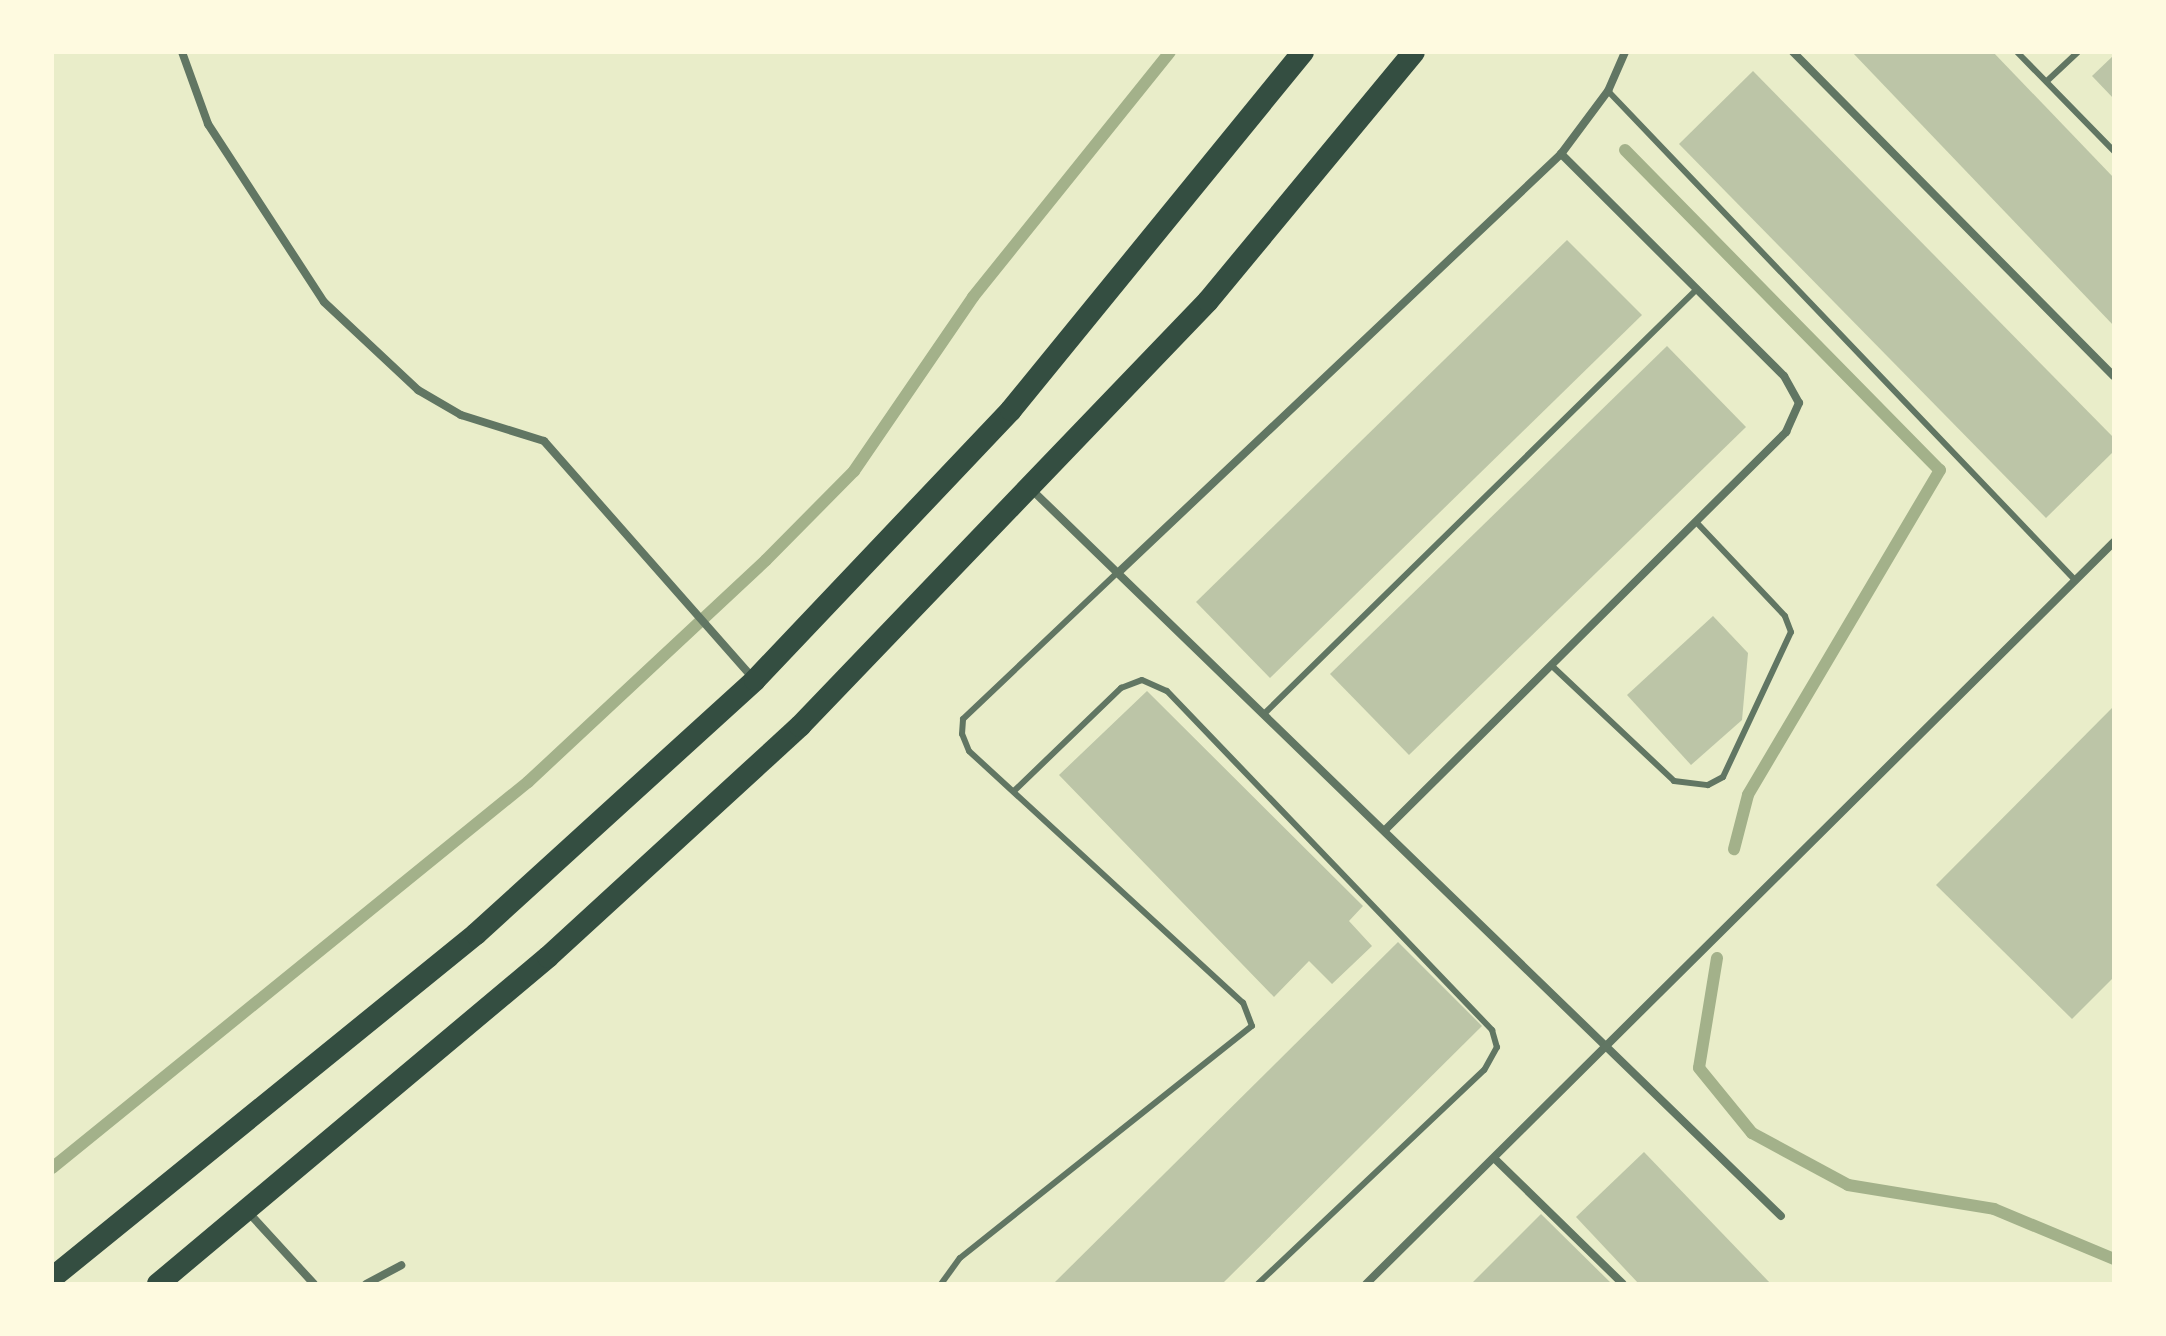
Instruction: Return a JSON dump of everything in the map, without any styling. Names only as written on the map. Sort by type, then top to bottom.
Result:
[{"type":"highway","points":[[52,1278],[476,934],[755,680],[1011,410],[1303,52]]},
{"type":"highway","points":[[158,1284],[249,1213],[548,957],[800,726],[1032,490],[1208,301],[1414,52]]},
{"type":"street","points":[[182,52],[208,124],[324,302],[418,390],[461,415],[544,441],[589,484],[690,611],[755,680]]},
{"type":"street","points":[[1121,570],[1561,154],[1608,91],[1625,52]]},
{"type":"street","points":[[1793,52],[2114,376]]},
{"type":"street","points":[[1386,829],[1786,432],[1799,403],[1784,376],[1561,154]]},
{"type":"street","points":[[1032,490],[1121,570],[1781,1216]]},
{"type":"street","points":[[1366,1284],[1609,1048],[2114,542]]},
{"type":"street","points":[[1496,1160],[1623,1284]]},
{"type":"street","points":[[249,1213],[314,1284]]},
{"type":"street","points":[[366,1284],[401,1265]]},
{"type":"lane","points":[[2017,52],[2114,151]]},
{"type":"lane","points":[[2047,81],[2078,52]]},
{"type":"lane","points":[[1608,91],[2075,580]]},
{"type":"lane","points":[[1266,712],[1697,289]]},
{"type":"lane","points":[[1551,665],[1674,781],[1708,785],[1723,777],[1791,632],[1785,616],[1696,522]]},
{"type":"lane","points":[[941,1284],[960,1258],[1252,1026],[1243,1003],[969,751],[963,719],[1121,570]]},
{"type":"lane","points":[[1014,791],[1121,688],[1142,680],[1167,691],[1492,1030],[1497,1047],[1484,1070],[1258,1284]]},
{"type":"building","points":[[1852,52],[1993,52],[2114,178],[2114,326]]},
{"type":"building","points":[[2114,55],[2114,99],[2092,76]]},
{"type":"building","points":[[1753,71],[2114,438],[2114,451],[2046,518],[1679,144]]},
{"type":"building","points":[[1567,240],[1642,315],[1270,678],[1196,602]]},
{"type":"building","points":[[1667,346],[1746,427],[1409,755],[1330,674]]},
{"type":"building","points":[[1713,616],[1748,653],[1742,720],[1691,765],[1627,695]]},
{"type":"building","points":[[1147,691],[1363,906],[1349,921],[1372,946],[1332,984],[1309,961],[1274,997],[1059,775]]},
{"type":"building","points":[[2114,706],[2114,977],[2072,1019],[1936,885]]},
{"type":"building","points":[[1398,942],[1482,1026],[1222,1284],[1053,1284]]},
{"type":"building","points":[[1644,1152],[1771,1284],[1639,1284],[1576,1217]]},
{"type":"building","points":[[1541,1214],[1612,1284],[1471,1284]]},
{"type":"waterway","points":[[52,1168],[528,782],[766,560],[854,471],[973,297],[1170,52]]},
{"type":"waterway","points":[[1625,150],[1940,470],[1748,795],[1734,849]]},
{"type":"waterway","points":[[1717,958],[1699,1068],[1752,1133],[1848,1185],[1994,1209],[2114,1259]]}]
